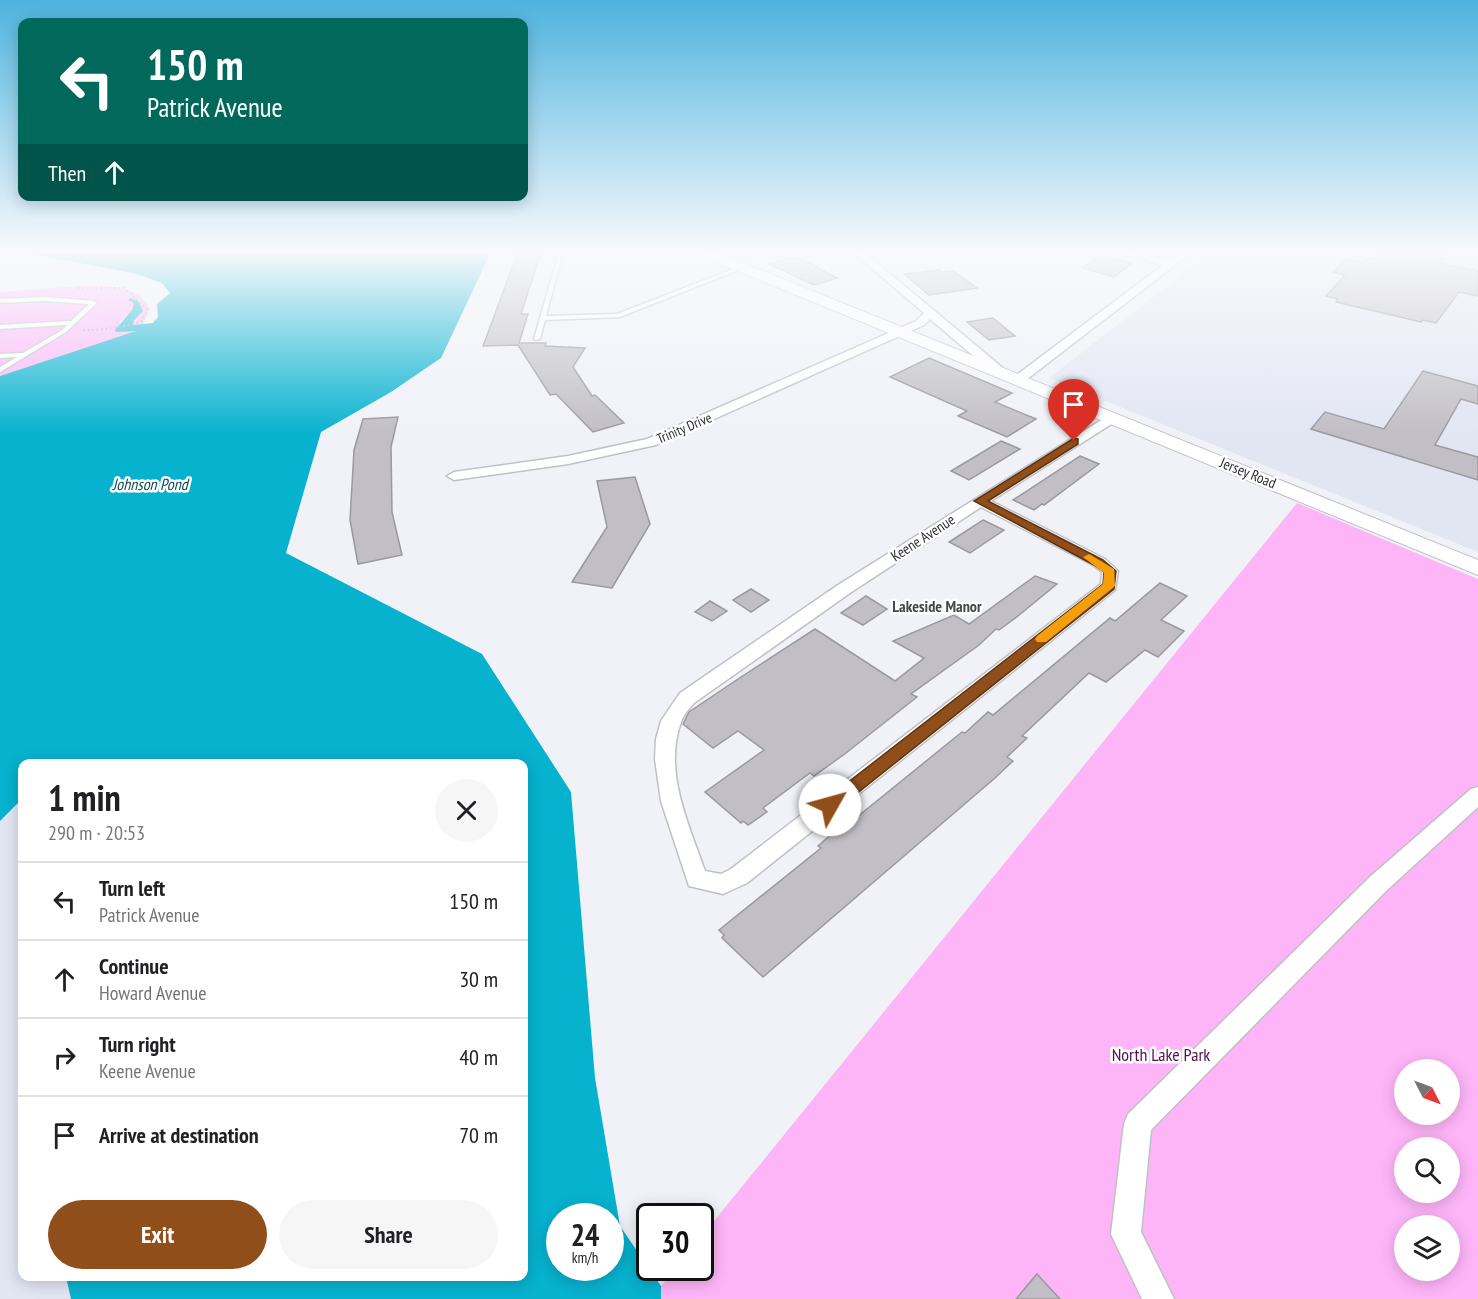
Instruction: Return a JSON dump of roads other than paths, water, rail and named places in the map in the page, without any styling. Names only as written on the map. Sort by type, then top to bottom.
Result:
[{"type":"street","name":"Jersey Road","points":[[853,313],[1478,568]]},
{"type":"street","name":"Trinity Drive","points":[[454,476],[578,459],[651,442],[920,323],[930,313]]},
{"type":"street","points":[[930,313],[999,372]]},
{"type":"street","points":[[1018,380],[1107,313]]},
{"type":"street","name":"Keene Avenue","points":[[980,501],[1099,562],[1110,571],[1109,586],[740,876],[723,884],[698,879],[670,798],[665,748],[671,720],[687,698],[980,501],[1111,418]]},
{"type":"street","points":[[1158,1299],[1126,1234],[1138,1124],[1379,883],[1478,796]]},
{"type":"lane","points":[[0,370],[64,331],[83,313]]},
{"type":"lane","points":[[537,339],[544,313]]},
{"type":"lane","points":[[543,318],[618,316],[627,313]]},
{"type":"lane","points":[[0,327],[72,323]]},
{"type":"lane","points":[[0,356],[28,355]]},
{"type":"water","name":"Johnson Pond","points":[[130,313],[141,313],[134,320],[133,325],[153,323],[158,317],[158,313],[462,313],[441,358],[391,392],[321,432],[286,553],[482,654],[571,792],[595,1078],[616,1203],[546,1203],[546,1281],[624,1281],[624,1232],[636,1249],[636,1281],[658,1281],[661,1286],[661,1299],[71,1299],[67,1281],[528,1281],[528,759],[18,759],[18,803],[0,821],[0,376],[136,331],[116,332],[115,330]]},
{"type":"district","name":"Lakeside Manor","points":[[937,606]]},
{"type":"park label","name":"North Lake Park","points":[[1161,1055]]}]
